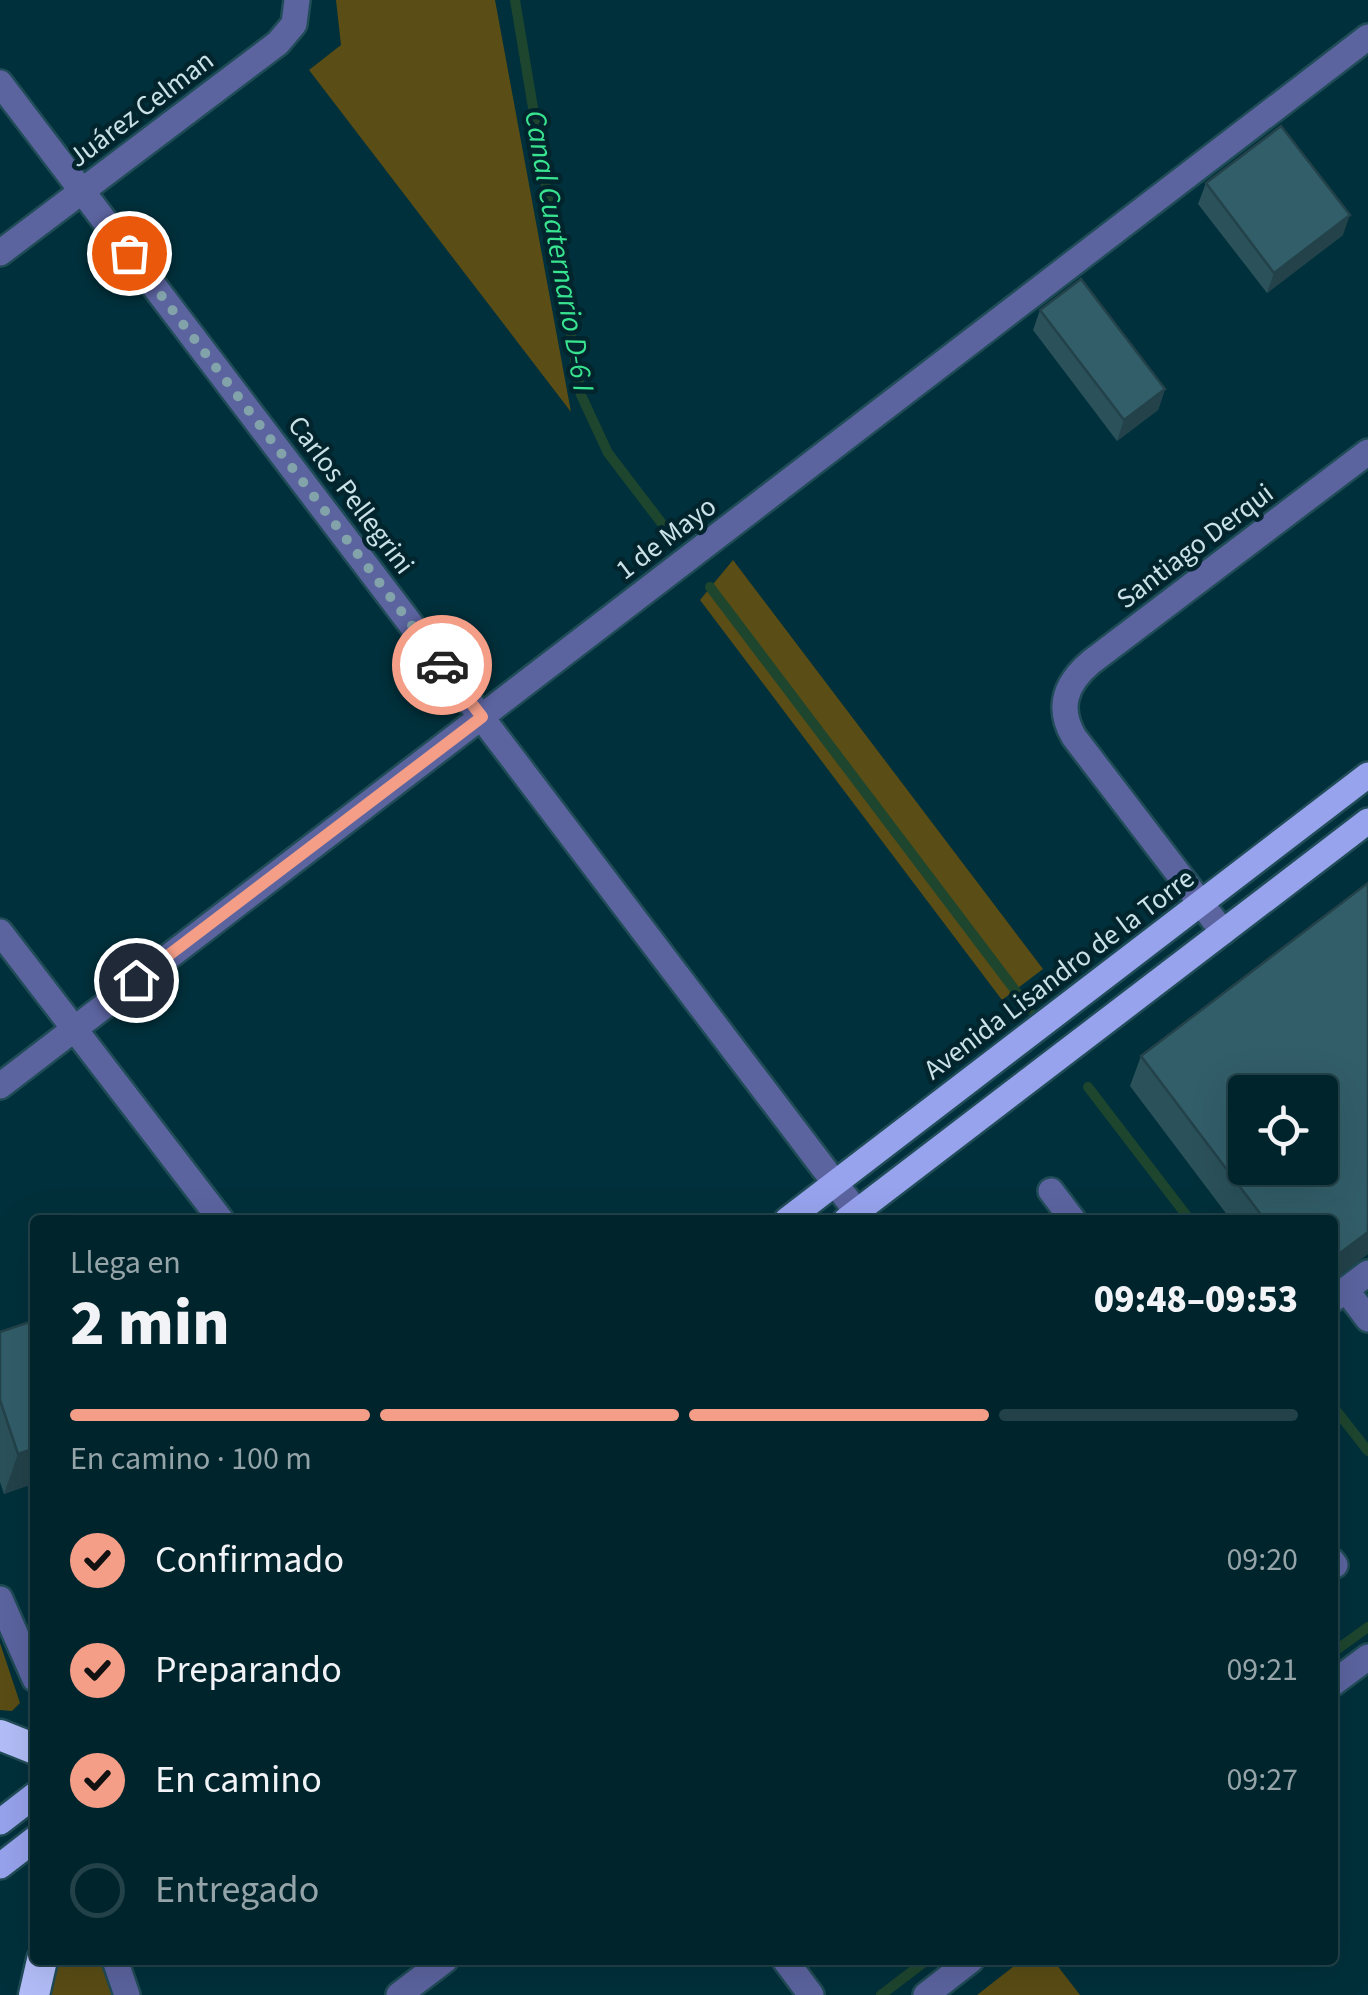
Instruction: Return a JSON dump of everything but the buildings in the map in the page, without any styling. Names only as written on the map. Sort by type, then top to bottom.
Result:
[{"type":"highway","points":[[0,1735],[30,1747]]},
{"type":"highway","points":[[34,1995],[41,1965]]},
{"type":"main road","name":"Avenida Lisandro de la Torre","points":[[793,1215],[1368,775]]},
{"type":"main road","points":[[858,1215],[1368,821]]},
{"type":"main road","points":[[0,1822],[30,1800]]},
{"type":"main road","points":[[0,1866],[30,1843]]},
{"type":"street","name":"Juárez Celman","points":[[0,253],[278,42],[294,24],[298,0]]},
{"type":"street","name":"1 de Mayo","points":[[0,1086],[1368,36]]},
{"type":"street","name":"Carlos Pellegrini","points":[[0,83],[835,1183],[854,1215]]},
{"type":"street","name":"Santiago Derqui","points":[[1201,903],[1074,737],[1064,715],[1066,694],[1091,662],[1368,452]]},
{"type":"street","points":[[1201,903],[1222,932]]},
{"type":"street","points":[[0,932],[217,1215]]},
{"type":"street","points":[[1051,1191],[1069,1215]]},
{"type":"street","points":[[1368,1274],[1339,1295],[1368,1319]]},
{"type":"street","points":[[0,1599],[30,1668]]},
{"type":"street","points":[[1338,1680],[1368,1657]]},
{"type":"street","points":[[117,1965],[127,1995]]},
{"type":"street","points":[[399,1995],[438,1965]]},
{"type":"street","points":[[788,1965],[811,1995]]},
{"type":"street","points":[[926,1995],[965,1965]]},
{"type":"shaded area","points":[[336,0],[495,0],[571,412],[309,70],[341,45]]},
{"type":"shaded area","points":[[733,560],[1043,969],[1002,1000],[700,600]]},
{"type":"shaded area","points":[[0,1643],[20,1703],[12,1711],[0,1710]]},
{"type":"shaded area","points":[[51,1965],[104,1965],[115,1995],[48,1995]]},
{"type":"shaded area","points":[[1016,1965],[1057,1965],[1080,1995],[977,1995]]},
{"type":"waterway","name":"Canal Cuaternario D-6 I","points":[[515,0],[581,395],[608,453],[673,538]]},
{"type":"waterway","name":"Canal Cuaternario D-6 I","points":[[710,587],[1030,1010]]},
{"type":"waterway","name":"Canal Cuaternario D-6 I","points":[[1088,1087],[1186,1215]]},
{"type":"waterway","name":"Canal Cuaternario D-6 I","points":[[1338,1413],[1368,1451]]},
{"type":"waterway","points":[[1338,1649],[1368,1627]]},
{"type":"waterway","points":[[881,1995],[920,1965]]},
{"type":"way so far","points":[[129,253],[442,665]]},
{"type":"route","points":[[136,980],[482,717],[442,665]]}]
